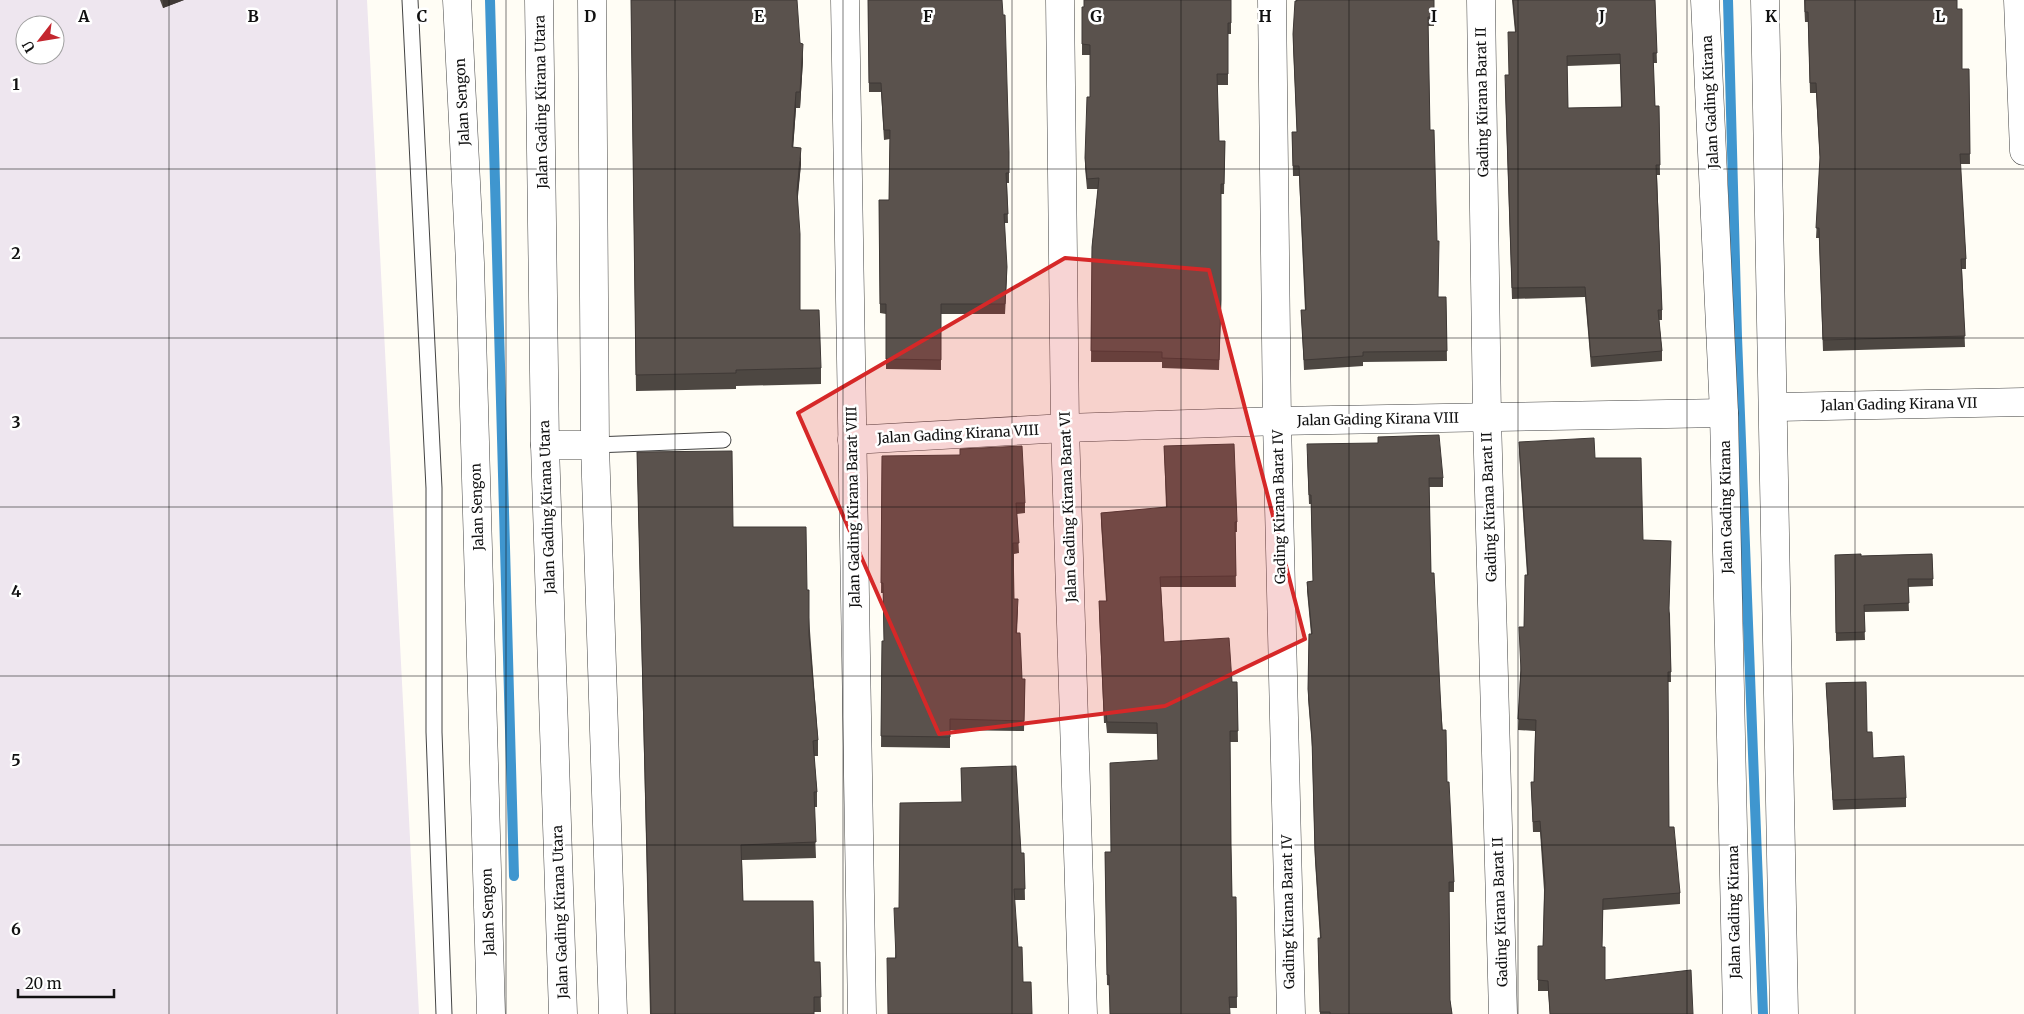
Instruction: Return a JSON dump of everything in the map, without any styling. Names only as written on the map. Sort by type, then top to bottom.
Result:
[{"type":"street","name":"Jalan Sengon","points":[[457,0],[470,263],[491,1014]]},
{"type":"street","name":"Jalan Gading Kirana Utara","points":[[539,0],[545,445],[564,1014]]},
{"type":"street","points":[[592,0],[595,445],[613,1014]]},
{"type":"street","name":"Jalan Gading Kirana Barat VIII","points":[[845,0],[862,1014]]},
{"type":"street","name":"Jalan Gading Kirana Barat VI","points":[[1060,0],[1066,428],[1083,1014]]},
{"type":"street","name":"Gading Kirana Barat IV","points":[[1272,0],[1277,421],[1291,1014]]},
{"type":"street","name":"Gading Kirana Barat II","points":[[1481,0],[1487,417],[1503,1014]]},
{"type":"street","name":"Jalan Gading Kirana","points":[[1705,0],[1724,413],[1736,1014]]},
{"type":"street","points":[[1765,0],[1784,1014]]},
{"type":"street","points":[[2018,0],[2024,151]]},
{"type":"street","name":"Jalan Gading Kirana VII","points":[[1774,407],[2024,402]]},
{"type":"street","name":"Jalan Gading Kirana VIII","points":[[852,440],[1066,428],[1277,421],[1724,413]]},
{"type":"street","points":[[545,445],[595,445]]},
{"type":"lane","points":[[410,0],[434,488],[434,732],[444,1014]]},
{"type":"lane","points":[[595,445],[723,440]]},
{"type":"highlighted area","points":[[1065,258],[1209,270],[1305,639],[1165,706],[939,734],[798,413]]},
{"type":"shaded area","points":[[0,0],[367,0],[419,1014],[0,1014]]},
{"type":"building","points":[[631,0],[797,0],[800,43],[803,44],[800,92],[796,92],[792,147],[801,148],[797,191],[800,234],[800,310],[819,310],[821,368],[736,370],[736,373],[636,375]]},
{"type":"building","points":[[868,0],[1002,0],[1003,15],[1005,15],[1009,152],[1009,173],[1006,173],[1008,214],[1004,214],[1007,267],[1005,304],[941,304],[941,360],[886,359],[886,304],[880,304],[879,200],[889,200],[890,130],[884,130],[881,83],[869,83]]},
{"type":"building","points":[[1084,0],[1231,0],[1231,23],[1228,23],[1228,74],[1217,74],[1219,141],[1225,141],[1224,184],[1221,184],[1219,360],[1162,358],[1162,352],[1091,351],[1092,247],[1099,178],[1087,179],[1085,158],[1087,97],[1090,97],[1090,45],[1082,44],[1082,7],[1084,7]]},
{"type":"building","points":[[1434,0],[1434,17],[1428,17],[1430,130],[1434,130],[1437,241],[1439,241],[1438,297],[1446,297],[1447,351],[1363,352],[1363,356],[1304,360],[1301,310],[1306,310],[1299,166],[1293,166],[1292,132],[1297,132],[1293,34],[1295,1]]},
{"type":"building","points":[[1513,0],[1655,0],[1657,53],[1653,53],[1655,106],[1659,106],[1660,165],[1656,165],[1662,310],[1658,310],[1662,351],[1591,357],[1585,287],[1512,288],[1505,75],[1509,75],[1508,32],[1516,32]],"holes":[[[1620,54],[1622,107],[1568,108],[1567,56]]]},
{"type":"building","points":[[1805,0],[1957,0],[1957,9],[1962,9],[1962,69],[1969,69],[1970,154],[1960,154],[1966,259],[1961,259],[1965,336],[1823,340],[1819,228],[1816,228],[1820,157],[1816,83],[1810,83],[1808,12],[1805,12]]},
{"type":"building","points":[[1439,435],[1443,478],[1429,478],[1431,573],[1434,573],[1442,730],[1446,730],[1447,782],[1449,782],[1454,882],[1449,882],[1450,1000],[1452,1014],[1330,1014],[1330,1012],[1320,1012],[1318,938],[1321,938],[1308,689],[1309,634],[1312,634],[1307,582],[1313,581],[1311,495],[1309,495],[1307,444],[1378,443],[1378,437]]},
{"type":"building","points":[[1594,438],[1595,458],[1641,458],[1643,540],[1671,541],[1669,608],[1671,672],[1668,672],[1669,827],[1674,827],[1680,893],[1603,899],[1602,947],[1605,947],[1605,980],[1691,970],[1693,1014],[1550,1014],[1548,981],[1538,980],[1538,946],[1543,946],[1545,883],[1540,821],[1533,822],[1531,782],[1534,782],[1536,720],[1518,719],[1521,671],[1519,627],[1524,627],[1525,575],[1528,575],[1519,442]]},
{"type":"building","points":[[1234,444],[1237,522],[1235,522],[1236,576],[1160,577],[1164,642],[1229,638],[1232,682],[1237,682],[1238,731],[1230,731],[1232,897],[1236,897],[1237,997],[1229,997],[1230,1014],[1110,1014],[1109,975],[1107,975],[1105,852],[1111,852],[1110,763],[1158,760],[1157,723],[1107,722],[1106,712],[1104,713],[1099,601],[1107,601],[1101,513],[1167,507],[1164,446]]},
{"type":"building","points":[[1022,446],[1025,503],[1016,503],[1019,543],[1013,543],[1014,599],[1018,599],[1016,633],[1020,633],[1022,679],[1025,679],[1024,721],[950,719],[950,737],[881,736],[882,641],[884,641],[883,583],[881,583],[882,456],[960,455],[960,449]]},
{"type":"building","points":[[732,451],[733,527],[806,527],[809,635],[818,740],[813,741],[817,792],[814,792],[816,842],[741,845],[743,901],[813,901],[814,962],[820,962],[821,997],[814,997],[814,1014],[651,1014],[637,452]]},
{"type":"building","points":[[1861,554],[1861,556],[1932,554],[1933,579],[1908,579],[1909,603],[1864,605],[1865,632],[1836,633],[1835,555]]},
{"type":"building","points":[[1866,682],[1867,732],[1872,732],[1873,758],[1904,756],[1906,798],[1833,800],[1826,683]]},
{"type":"building","points":[[1016,766],[1021,853],[1024,853],[1025,889],[1014,889],[1018,947],[1022,947],[1023,982],[1031,982],[1032,1014],[888,1014],[887,958],[896,958],[894,908],[899,908],[900,803],[962,802],[961,768]]},
{"type":"waterway","points":[[490,0],[514,876]]},
{"type":"waterway","points":[[1728,0],[1737,337],[1763,1014]]}]
